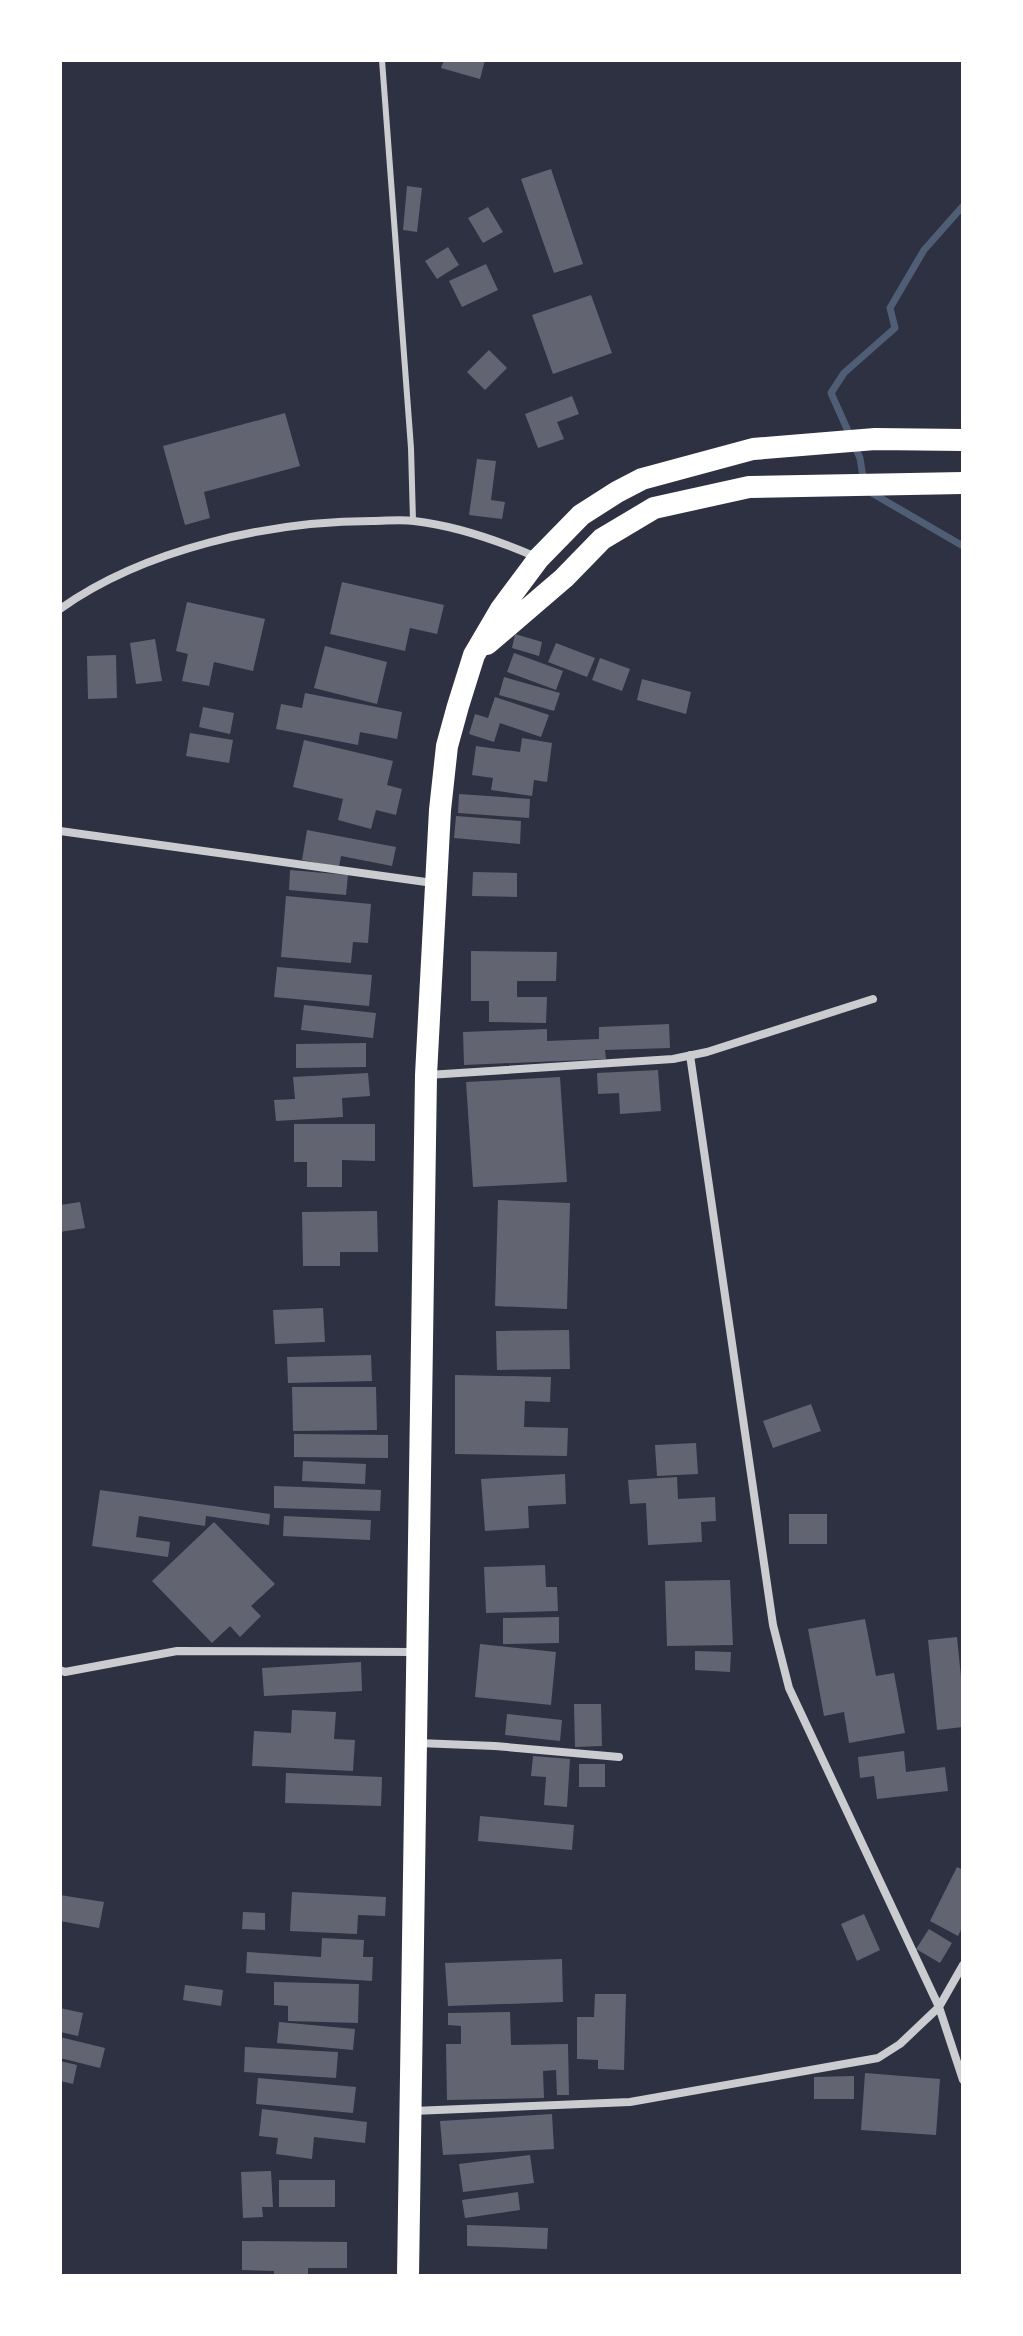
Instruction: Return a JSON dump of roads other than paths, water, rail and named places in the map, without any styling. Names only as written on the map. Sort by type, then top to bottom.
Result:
[{"type":"highway","points":[[408,2276],[413,2111],[426,1075],[440,810],[447,746],[474,655],[501,609],[539,558],[581,515],[642,479],[753,449],[875,439],[963,440]]},
{"type":"highway","points":[[474,655],[564,578],[602,539],[654,508],[749,487],[963,483]]},
{"type":"street","points":[[60,609],[110,579],[166,557],[226,539],[283,527],[347,521],[413,521],[491,538],[539,558]]},
{"type":"street","points":[[60,831],[437,883]]},
{"type":"street","points":[[426,1075],[673,1059],[873,999]]},
{"type":"street","points":[[690,1055],[780,1659],[789,1688],[939,2007],[963,2080]]},
{"type":"street","points":[[60,1670],[65,1672],[177,1651],[419,1652]]},
{"type":"street","points":[[417,1743],[482,1745],[619,1757]]},
{"type":"street","points":[[413,2111],[630,2102],[878,2058],[900,2044],[939,2007],[963,1965]]},
{"type":"lane","points":[[382,60],[411,448],[413,521]]},
{"type":"waterway","points":[[864,483],[860,458],[831,393],[844,373],[895,328],[890,308],[924,250],[963,206]]},
{"type":"waterway","points":[[870,492],[963,546]]}]
